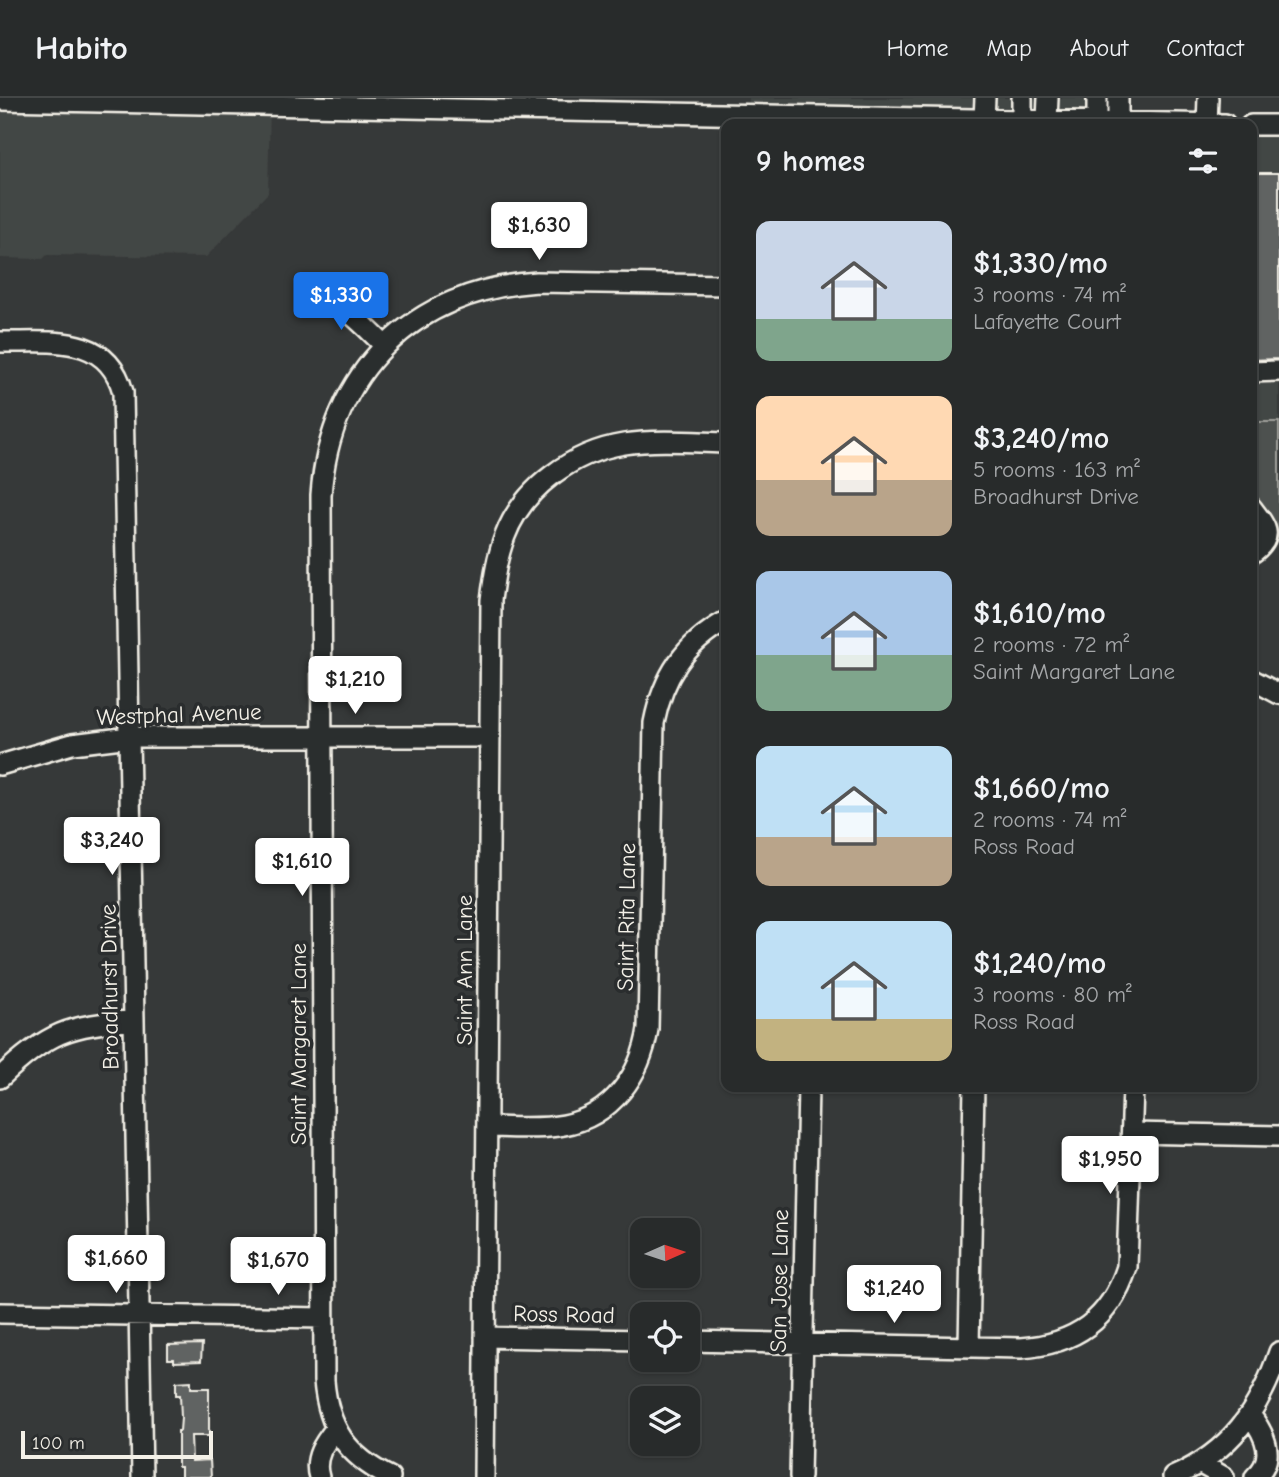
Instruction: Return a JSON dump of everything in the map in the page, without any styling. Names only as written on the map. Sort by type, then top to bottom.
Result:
[{"type":"street","points":[[984,119],[985,98]]},
{"type":"street","points":[[1022,98],[1022,119]]},
{"type":"street","points":[[1047,119],[1048,98]]},
{"type":"street","points":[[1097,98],[1097,119]]},
{"type":"street","points":[[1118,98],[1118,119]]},
{"type":"street","points":[[1207,119],[1208,98]]},
{"type":"street","points":[[0,100],[660,106],[863,119]]},
{"type":"street","points":[[1257,125],[1279,125]]},
{"type":"street","name":"Saint Margaret Lane","points":[[380,1475],[356,1457],[336,1428],[325,1392],[323,470],[334,427],[346,400],[385,346],[412,323],[436,308],[480,289],[537,282],[721,285]]},
{"type":"street","points":[[310,293],[329,298],[345,308],[385,346]]},
{"type":"street","name":"Broadhurst Drive","points":[[0,342],[81,345],[107,362],[120,381],[124,409],[142,1477]]},
{"type":"street","points":[[1257,372],[1279,371]]},
{"type":"street","name":"Saint Ann Lane","points":[[484,1477],[491,600],[496,564],[506,533],[525,504],[547,479],[583,457],[622,444],[649,441],[721,443]]},
{"type":"street","points":[[1257,515],[1264,525],[1267,537],[1257,549]]},
{"type":"street","name":"Saint Rita Lane","points":[[487,1127],[546,1127],[577,1122],[615,1099],[641,1062],[648,1029],[654,723],[659,700],[676,662],[700,637],[721,624]]},
{"type":"street","points":[[1257,682],[1279,694]]},
{"type":"street","name":"Westphal Avenue","points":[[0,765],[72,744],[130,737],[490,737]]},
{"type":"street","points":[[0,1078],[23,1056],[64,1030],[88,1024],[134,1021]]},
{"type":"street","name":"San Jose Lane","points":[[800,1477],[808,1092]]},
{"type":"street","points":[[969,1346],[974,1092]]},
{"type":"street","points":[[700,1341],[1045,1346],[1067,1339],[1104,1312],[1122,1283],[1128,1259],[1133,1092]]},
{"type":"street","points":[[1132,1133],[1279,1136]]},
{"type":"street","points":[[0,1313],[323,1318]]},
{"type":"street","name":"Ross Road","points":[[485,1337],[630,1340]]},
{"type":"street","points":[[1173,1477],[1201,1464],[1251,1416],[1279,1352]]},
{"type":"street","points":[[1251,1416],[1267,1445],[1268,1456],[1265,1469],[1255,1477]]},
{"type":"street","points":[[319,1477],[317,1469],[320,1453],[336,1428]]},
{"type":"street","points":[[1201,1464],[1224,1477]]},
{"type":"shaded area","points":[[0,98],[426,98],[426,108],[270,106],[268,193],[206,257],[47,255],[43,259],[0,258]]},
{"type":"shaded area","points":[[749,98],[1118,98],[1118,119],[749,115]]},
{"type":"shaded area","points":[[1257,134],[1279,135],[1279,422],[1257,422]]},
{"type":"shaded area","points":[[1257,422],[1279,422],[1279,542],[1275,524],[1257,499]]},
{"type":"building","points":[[1257,173],[1279,173],[1279,359],[1257,360]]},
{"type":"building","points":[[202,1344],[201,1361],[174,1362],[174,1359],[168,1359],[168,1345]]},
{"type":"building","points":[[191,1381],[191,1388],[209,1388],[209,1436],[191,1436],[192,1461],[210,1460],[211,1477],[181,1477],[181,1467],[178,1467],[178,1431],[181,1418],[180,1395],[176,1395],[176,1382]]}]
